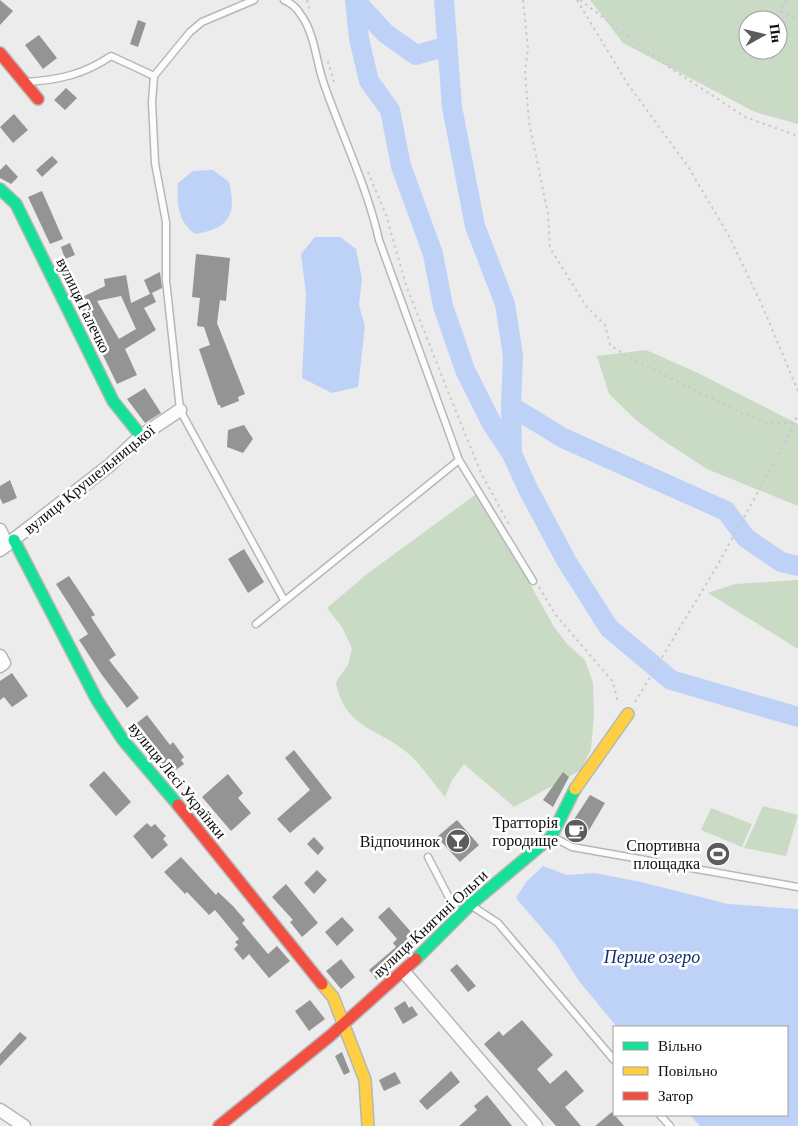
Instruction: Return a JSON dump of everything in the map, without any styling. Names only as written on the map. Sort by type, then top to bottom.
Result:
[{"type":"street","points":[[0,54],[38,99]]},
{"type":"street","name":"вулиця Галечко","points":[[0,189],[16,204],[113,401],[141,436]]},
{"type":"street","name":"вулиця Крушельницької","points":[[7,545],[110,465],[141,436],[180,410]]},
{"type":"street","points":[[0,530],[7,545]]},
{"type":"street","name":"вулиця Лесі Українки","points":[[7,545],[97,700],[123,740],[152,772],[333,997],[365,1080],[368,1126]]},
{"type":"street","points":[[0,656],[4,663],[0,666]]},
{"type":"street","name":"вулиця Княгині Ольги","points":[[219,1126],[404,972],[470,905],[551,836],[574,790],[624,711]]},
{"type":"street","points":[[404,972],[536,1126]]},
{"type":"street","points":[[0,1110],[24,1126]]},
{"type":"lane","points":[[254,0],[202,22],[190,32],[154,76],[152,102],[155,163],[166,222],[166,280],[180,410],[284,600]]},
{"type":"lane","points":[[284,0],[302,15],[310,35],[323,82],[371,206],[379,240],[459,460],[535,582]]},
{"type":"lane","points":[[24,82],[49,81],[81,74],[111,56],[154,76]]},
{"type":"lane","points":[[256,624],[459,460]]},
{"type":"lane","points":[[551,836],[572,847],[798,887]]},
{"type":"lane","points":[[428,857],[459,917]]},
{"type":"lane","points":[[470,905],[498,922],[613,1059]]},
{"type":"lane","points":[[661,1116],[670,1126]]},
{"type":"path","points":[[306,0],[311,13]]},
{"type":"path","points":[[523,0],[528,50],[525,72],[529,122],[548,214],[550,248],[586,306],[605,325],[610,344],[628,356],[743,414],[768,422],[795,423]]},
{"type":"path","points":[[578,0],[666,65],[745,117],[798,136]]},
{"type":"path","points":[[578,0],[628,83],[689,168],[730,238],[761,303],[798,391]]},
{"type":"path","points":[[786,0],[780,11],[798,20]]},
{"type":"path","points":[[326,58],[337,94]]},
{"type":"path","points":[[367,170],[386,215],[406,285],[443,379],[481,473],[504,511],[514,534]]},
{"type":"path","points":[[624,711],[717,566],[791,432],[798,413]]},
{"type":"path","points":[[535,582],[556,614],[613,682],[624,711]]},
{"type":"green space","points":[[590,0],[798,0],[798,124],[755,112],[623,43]]},
{"type":"green space","points":[[646,350],[698,373],[798,424],[798,506],[707,469],[661,439],[635,419],[609,394],[597,356]]},
{"type":"green space","points":[[479,492],[554,627],[567,644],[585,660],[593,683],[594,714],[591,749],[581,770],[514,807],[464,764],[452,780],[445,797],[410,755],[399,746],[355,719],[340,698],[336,682],[348,665],[352,648],[342,627],[327,608],[367,574]]},
{"type":"green space","points":[[798,580],[798,649],[708,593],[735,584]]},
{"type":"green space","points":[[763,806],[798,815],[786,856],[744,848]]},
{"type":"green space","points":[[711,808],[752,824],[742,847],[701,830]]},
{"type":"green space","name":"Спортивна площадка","points":[[711,845],[730,851],[726,862],[707,857]]},
{"type":"water","points":[[213,170],[229,182],[232,203],[231,212],[223,224],[207,232],[195,234],[189,229],[179,211],[178,183],[193,171]]},
{"type":"water","points":[[315,237],[340,237],[356,249],[362,279],[359,305],[365,326],[358,387],[332,393],[302,378],[306,294],[301,254]]},
{"type":"water","name":"Перше озеро","points":[[543,866],[567,875],[595,873],[641,882],[728,904],[798,909],[798,1126],[700,1126],[691,1116],[788,1116],[788,1026],[616,1026],[579,981],[556,945],[516,898],[526,882]]},
{"type":"building","points":[[0,0],[13,11],[0,25]]},
{"type":"building","points":[[138,20],[146,23],[138,47],[130,44]]},
{"type":"building","points":[[39,35],[57,58],[43,69],[25,45]]},
{"type":"building","points":[[66,88],[77,98],[65,110],[54,100]]},
{"type":"building","points":[[14,114],[28,130],[13,143],[0,127]]},
{"type":"building","points":[[52,156],[58,162],[42,177],[36,170]]},
{"type":"building","points":[[6,164],[18,177],[11,184],[0,178],[0,170]]},
{"type":"building","points":[[42,191],[63,239],[50,244],[28,197]]},
{"type":"building","points":[[70,243],[75,255],[65,259],[61,247]]},
{"type":"building","points":[[196,254],[230,258],[226,301],[220,300],[217,323],[245,394],[238,397],[239,401],[221,408],[218,405],[199,349],[210,345],[204,327],[197,326],[200,298],[192,297]]},
{"type":"building","points":[[160,272],[162,288],[150,294],[144,280]]},
{"type":"building","points":[[126,275],[131,303],[152,293],[156,302],[144,308],[156,330],[125,349],[137,375],[117,384],[76,300],[105,286],[104,279]],"holes":[[[121,296],[136,329],[119,339],[97,301]]]},
{"type":"building","points":[[145,388],[161,413],[145,423],[127,399]]},
{"type":"building","points":[[244,425],[253,439],[243,453],[227,447],[228,430]]},
{"type":"building","points":[[10,480],[17,498],[3,504],[0,498],[0,486]]},
{"type":"building","points":[[244,549],[264,582],[248,593],[228,559]]},
{"type":"building","points":[[69,576],[95,615],[91,617],[116,655],[109,660],[139,698],[127,708],[79,640],[88,634],[56,584]]},
{"type":"building","points":[[12,673],[28,696],[12,707],[4,697],[0,700],[0,681]]},
{"type":"building","points":[[147,715],[170,745],[173,742],[184,757],[181,760],[184,764],[169,775],[154,757],[160,753],[137,723]]},
{"type":"building","points":[[294,750],[332,798],[290,833],[277,819],[310,790],[285,758]]},
{"type":"building","points":[[104,771],[131,802],[116,816],[89,785]]},
{"type":"building","points":[[563,772],[569,777],[553,807],[543,800]]},
{"type":"building","points":[[228,774],[243,793],[238,798],[251,813],[231,831],[202,797]]},
{"type":"building","points":[[590,795],[605,803],[585,837],[569,827]]},
{"type":"building","name":"Відпочинок","points":[[457,820],[479,845],[460,862],[437,837]]},
{"type":"building","points":[[147,823],[151,827],[155,824],[166,836],[163,839],[168,845],[152,859],[133,836]]},
{"type":"building","points":[[314,837],[324,848],[318,855],[307,844]]},
{"type":"building","points":[[181,857],[216,895],[218,892],[233,906],[245,920],[242,923],[268,954],[277,946],[290,961],[269,978],[249,954],[243,960],[234,949],[238,945],[235,942],[239,939],[215,910],[209,915],[164,872]]},
{"type":"building","points":[[317,870],[327,880],[314,894],[304,883]]},
{"type":"building","points":[[286,884],[318,923],[302,937],[290,922],[293,920],[272,897]]},
{"type":"building","points":[[389,907],[419,941],[377,980],[369,970],[396,947],[393,943],[397,939],[378,917]]},
{"type":"building","points":[[342,917],[354,930],[337,946],[325,932]]},
{"type":"building","points":[[341,959],[355,977],[341,989],[326,971]]},
{"type":"building","points":[[457,964],[476,986],[468,992],[450,970]]},
{"type":"building","points":[[310,1000],[325,1019],[309,1031],[295,1011]]},
{"type":"building","points":[[405,1001],[409,1008],[412,1006],[418,1015],[403,1024],[394,1008]]},
{"type":"building","points":[[522,1020],[553,1055],[537,1069],[550,1084],[566,1070],[584,1091],[565,1107],[581,1126],[556,1126],[484,1044],[499,1031],[503,1036]]},
{"type":"building","points":[[20,1032],[27,1038],[0,1066],[0,1054]]},
{"type":"building","points":[[342,1052],[350,1072],[344,1075],[335,1056]]},
{"type":"building","points":[[451,1071],[460,1082],[427,1110],[419,1101]]},
{"type":"building","points":[[395,1072],[401,1083],[384,1091],[379,1080]]},
{"type":"building","points":[[487,1095],[512,1126],[459,1126],[477,1110],[474,1106]]},
{"type":"building","points":[[612,1112],[613,1116],[615,1116],[624,1126],[595,1126]]},
{"type":"waterway","points":[[355,0],[359,39],[369,81],[390,110],[401,166],[433,254],[443,306],[465,370],[492,424],[512,454]]},
{"type":"waterway","points":[[355,0],[385,33],[416,55],[447,46]]},
{"type":"waterway","points":[[444,0],[452,107],[475,226],[505,304],[513,356],[512,454],[528,489],[567,562],[609,628],[671,680],[798,717]]},
{"type":"waterway","points":[[511,406],[563,438],[726,511],[746,538],[781,562],[798,566]]},
{"type":"traffic: fast","points":[[0,189],[16,204],[113,401],[141,436]]},
{"type":"traffic: fast","points":[[14,540],[97,700],[123,740],[178,805]]},
{"type":"traffic: fast","points":[[416,959],[470,905],[551,837],[575,789]]},
{"type":"traffic: slow","points":[[575,789],[628,714]]},
{"type":"traffic: slow","points":[[322,984],[333,997],[365,1080],[368,1126]]},
{"type":"traffic: jam","points":[[0,53],[38,99]]},
{"type":"traffic: jam","points":[[178,805],[322,984]]},
{"type":"traffic: jam","points":[[219,1126],[330,1036],[416,959]]},
{"type":"place","name":"Тратторія городище","points":[[576,831]]},
{"type":"place","name":"Відпочинок","points":[[458,841]]},
{"type":"place","name":"Спортивна площадка","points":[[718,854]]}]
